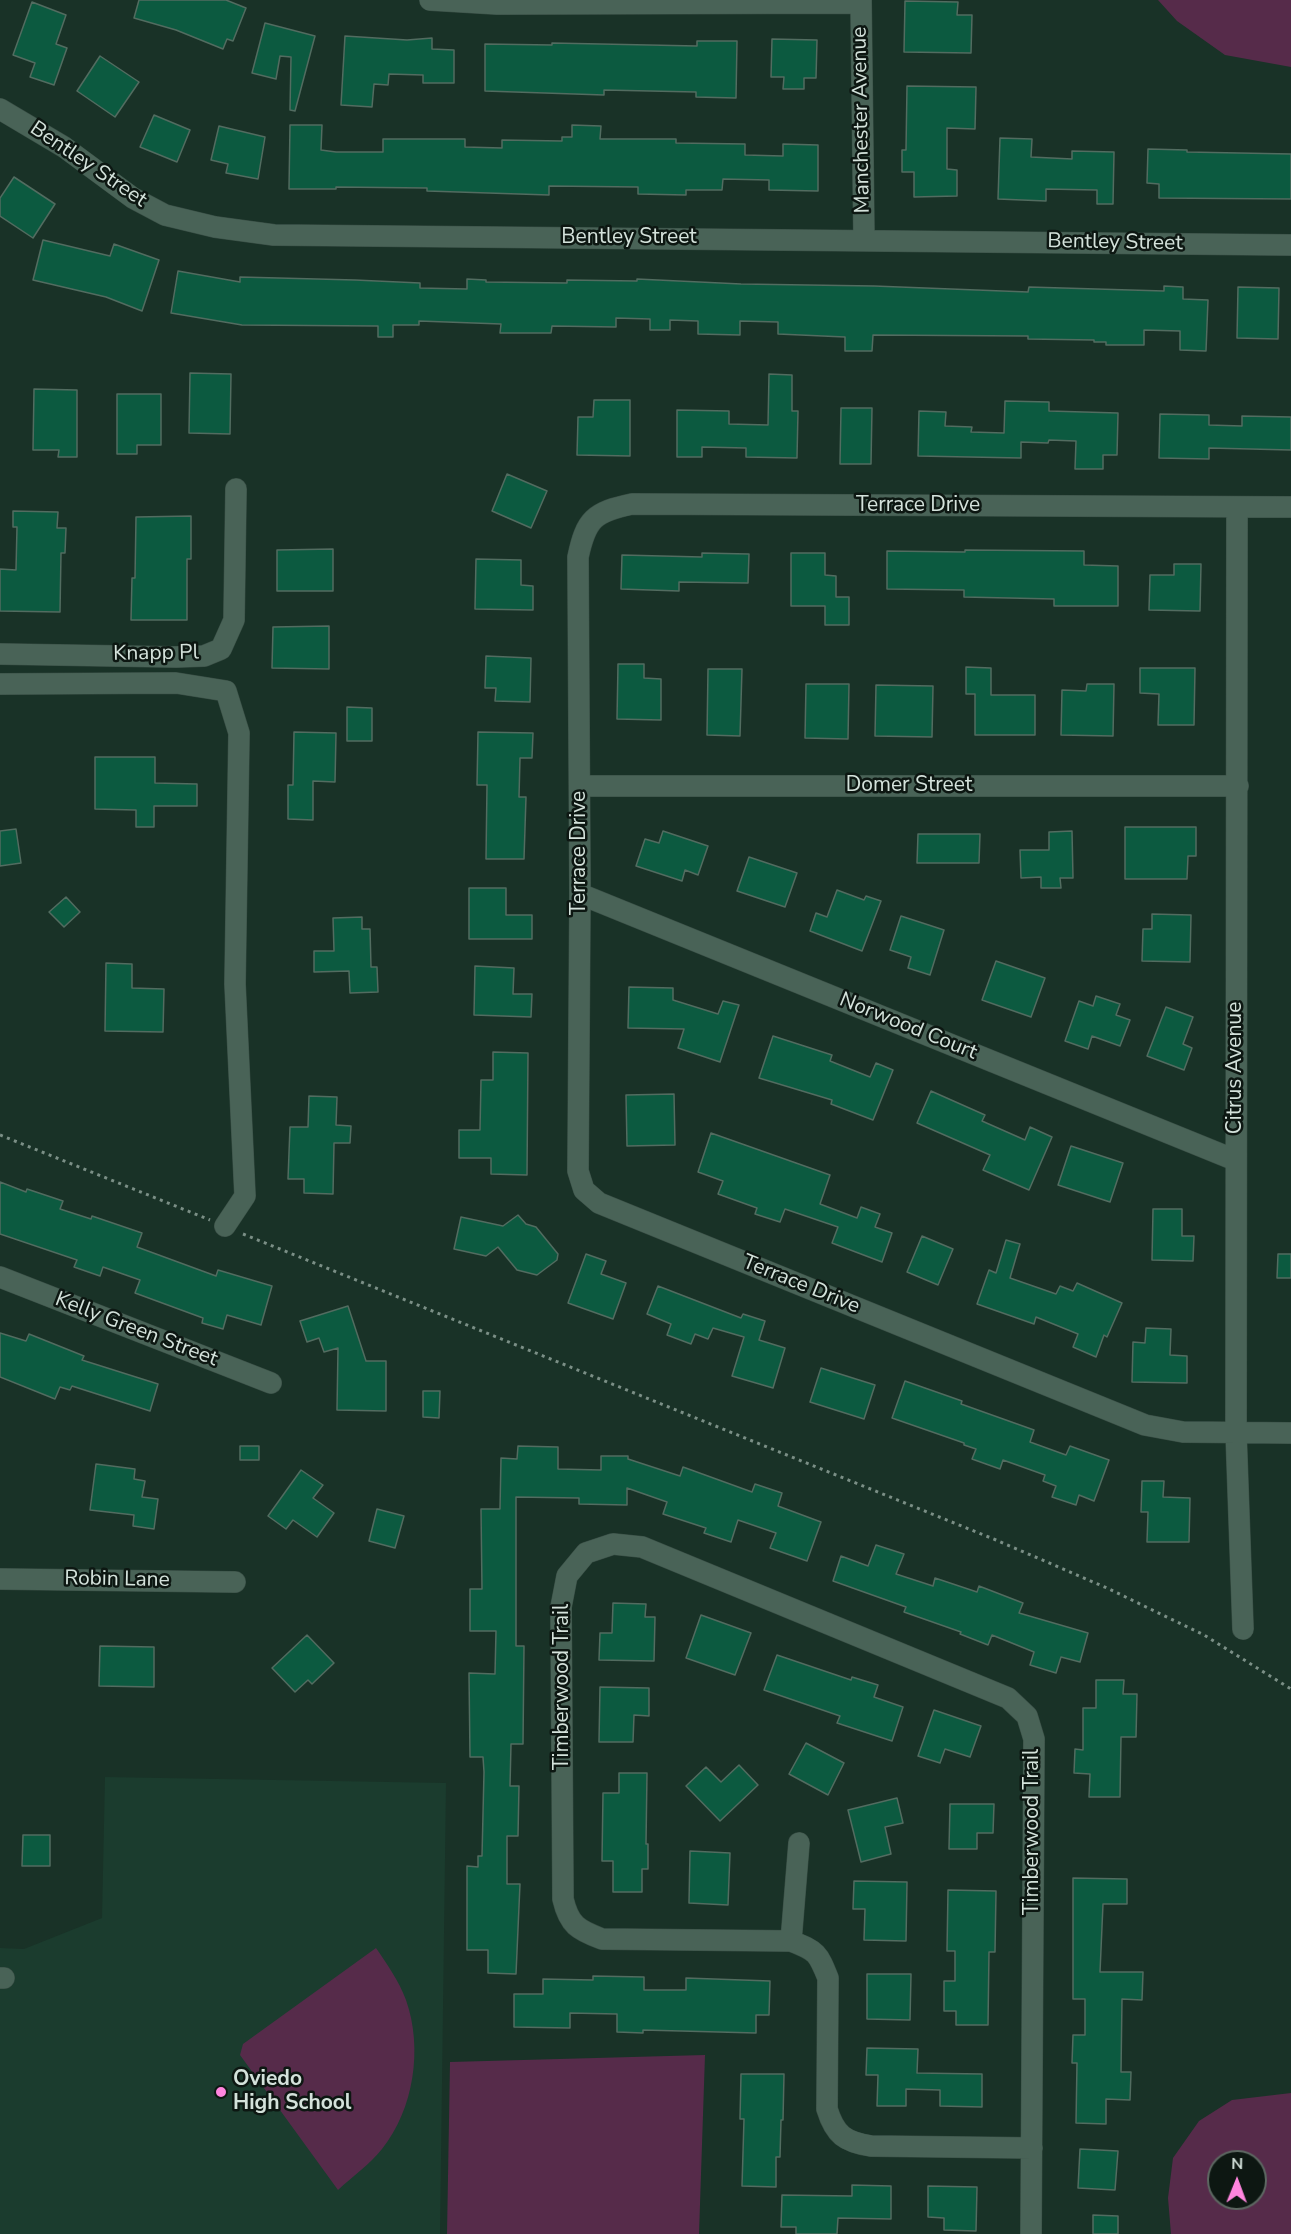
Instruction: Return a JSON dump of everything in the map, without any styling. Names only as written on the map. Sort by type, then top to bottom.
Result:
[{"type":"street","points":[[430,0],[497,4],[861,1]]},
{"type":"street","name":"Manchester Avenue","points":[[861,1],[864,240]]},
{"type":"street","name":"Bentley Street","points":[[0,109],[64,147],[133,198],[165,215],[215,227],[274,235],[1291,245]]},
{"type":"street","name":"Knapp Pl","points":[[0,654],[176,657],[204,656],[221,649],[234,621],[236,489]]},
{"type":"street","name":"Terrace Drive","points":[[1291,507],[632,504],[608,509],[593,518],[583,534],[578,557],[580,786],[578,1171],[584,1190],[600,1203],[1145,1425],[1183,1432],[1291,1433]]},
{"type":"street","name":"Citrus Avenue","points":[[1237,507],[1236,1432],[1243,1629]]},
{"type":"street","points":[[0,684],[176,683],[226,691],[239,733],[234,984],[245,1196],[225,1226]]},
{"type":"street","name":"Domer Street","points":[[580,786],[1238,786]]},
{"type":"street","name":"Norwood Court","points":[[580,894],[1235,1160]]},
{"type":"street","name":"Kelly Green Street","points":[[0,1277],[271,1383]]},
{"type":"street","name":"Timberwood Trail","points":[[1031,2234],[1032,2148],[1034,1739],[1027,1716],[1008,1698],[642,1547],[613,1544],[586,1553],[567,1576],[561,1607],[563,1899],[567,1917],[581,1932],[602,1939],[792,1941],[810,1948],[820,1958],[828,1978],[827,2109],[833,2127],[851,2143],[870,2146],[1032,2148]]},
{"type":"street","name":"Robin Lane","points":[[0,1579],[235,1582]]},
{"type":"street","points":[[792,1941],[799,1843]]},
{"type":"path","points":[[0,1135],[985,1536],[1107,1588],[1204,1635],[1291,1689]]},
{"type":"shaded area","points":[[1158,0],[1291,0],[1291,67],[1225,55],[1177,21]]},
{"type":"shaded area","name":"Oviedo High School","points":[[105,1777],[446,1783],[440,2234],[0,2234],[0,1948],[24,1949],[102,1918]]},
{"type":"shaded area","points":[[376,1948],[396,1979],[406,2000],[414,2038],[412,2077],[402,2116],[393,2133],[377,2155],[338,2190],[240,2055],[243,2044]]},
{"type":"shaded area","points":[[705,2055],[699,2234],[447,2234],[450,2062]]},
{"type":"shaded area","points":[[1291,2093],[1291,2234],[1171,2234],[1168,2198],[1173,2158],[1199,2121],[1232,2100]]},
{"type":"building","points":[[139,0],[226,0],[246,8],[233,41],[227,39],[223,49],[176,30],[134,18]]},
{"type":"building","points":[[905,1],[958,2],[957,15],[972,15],[971,53],[904,52]]},
{"type":"building","points":[[32,2],[66,15],[56,44],[67,48],[54,85],[30,77],[35,63],[13,55]]},
{"type":"building","points":[[265,23],[315,36],[295,111],[290,110],[291,57],[280,56],[276,79],[252,73]]},
{"type":"building","points":[[345,36],[407,40],[432,38],[432,49],[454,50],[454,83],[423,83],[423,75],[389,74],[388,85],[374,84],[372,107],[341,105]]},
{"type":"building","points":[[772,39],[817,40],[816,78],[804,78],[804,89],[783,89],[784,77],[771,77]]},
{"type":"building","points":[[697,41],[737,41],[736,98],[696,97],[696,92],[604,90],[604,95],[485,91],[485,44],[697,46]]},
{"type":"building","points":[[100,56],[139,82],[115,117],[77,91]]},
{"type":"building","points":[[907,86],[976,87],[975,129],[947,128],[947,169],[957,170],[957,196],[914,197],[914,172],[902,172],[902,150],[906,150]]},
{"type":"building","points":[[154,115],[190,130],[177,162],[140,147]]},
{"type":"building","points":[[290,125],[322,125],[321,150],[336,152],[383,152],[383,139],[465,139],[465,147],[502,148],[502,140],[562,141],[562,137],[572,137],[572,125],[601,126],[600,139],[676,139],[676,143],[745,144],[745,155],[783,156],[783,144],[818,145],[818,191],[769,190],[769,180],[723,179],[722,190],[686,190],[686,195],[638,194],[638,187],[549,186],[549,195],[427,191],[427,188],[289,189]]},
{"type":"building","points":[[219,126],[265,137],[258,179],[226,173],[228,164],[211,160]]},
{"type":"building","points":[[1000,138],[1032,139],[1031,157],[1072,159],[1072,151],[1114,152],[1113,204],[1097,204],[1097,190],[1046,189],[1046,201],[998,199]]},
{"type":"building","points":[[1148,149],[1291,154],[1291,199],[1159,198],[1159,184],[1147,183]]},
{"type":"building","points":[[14,177],[55,204],[33,238],[0,216],[0,198]]},
{"type":"building","points":[[43,240],[110,256],[114,244],[159,260],[142,311],[106,297],[33,280]]},
{"type":"building","points":[[178,271],[240,282],[240,277],[355,280],[420,283],[420,288],[467,289],[467,279],[486,280],[486,282],[567,283],[567,280],[637,281],[637,279],[1028,292],[1029,287],[1164,291],[1164,286],[1183,287],[1183,299],[1208,300],[1206,351],[1180,350],[1180,331],[1144,330],[1144,345],[1106,345],[1106,342],[1094,342],[1094,340],[1028,339],[1028,336],[873,335],[872,351],[845,351],[845,337],[778,334],[778,322],[740,321],[740,335],[698,334],[698,321],[670,320],[670,330],[650,330],[650,319],[616,318],[616,327],[552,326],[551,333],[500,333],[501,324],[419,321],[419,325],[393,325],[393,337],[378,337],[378,326],[242,325],[171,313]]},
{"type":"building","points":[[1238,287],[1279,288],[1278,339],[1237,338]]},
{"type":"building","points":[[190,373],[231,374],[230,434],[189,433]]},
{"type":"building","points":[[769,374],[792,375],[792,411],[798,411],[797,458],[746,457],[746,448],[702,447],[702,457],[677,457],[677,410],[729,411],[729,424],[768,425]]},
{"type":"building","points":[[34,389],[77,390],[77,457],[58,457],[59,450],[33,450]]},
{"type":"building","points":[[117,394],[161,394],[161,445],[137,445],[137,454],[117,454]]},
{"type":"building","points":[[594,400],[630,400],[630,456],[577,455],[578,417],[593,417]]},
{"type":"building","points":[[1005,401],[1049,402],[1049,411],[1118,413],[1117,455],[1103,455],[1103,469],[1075,469],[1076,441],[1049,440],[1048,443],[1021,442],[1021,458],[918,456],[919,411],[946,412],[945,426],[972,427],[971,432],[1004,433]]},
{"type":"building","points":[[841,408],[872,408],[871,464],[840,464]]},
{"type":"building","points":[[1160,414],[1209,415],[1209,425],[1242,426],[1242,416],[1291,417],[1291,450],[1209,448],[1209,459],[1159,458]]},
{"type":"building","points":[[507,474],[547,491],[531,528],[492,511]]},
{"type":"building","points":[[13,511],[58,512],[57,528],[66,528],[65,553],[61,553],[60,612],[0,611],[0,569],[16,570],[17,527],[13,527]]},
{"type":"building","points":[[191,516],[191,559],[187,559],[187,620],[131,620],[132,578],[135,578],[136,517]]},
{"type":"building","points":[[333,549],[333,591],[277,591],[277,550]]},
{"type":"building","points":[[965,550],[1084,551],[1084,565],[1118,566],[1118,606],[1054,606],[1054,599],[964,597],[964,590],[887,589],[887,551],[965,552]]},
{"type":"building","points":[[702,553],[749,554],[748,583],[679,582],[679,591],[621,589],[622,555],[702,557]]},
{"type":"building","points":[[791,553],[825,553],[825,575],[836,576],[836,597],[849,597],[849,625],[825,625],[825,606],[791,606]]},
{"type":"building","points":[[476,559],[521,560],[521,585],[533,586],[533,610],[475,609]]},
{"type":"building","points":[[1174,564],[1201,564],[1200,611],[1149,610],[1150,575],[1174,575]]},
{"type":"building","points":[[329,626],[329,669],[272,668],[273,627]]},
{"type":"building","points":[[486,656],[531,658],[530,702],[495,701],[496,688],[485,688]]},
{"type":"building","points":[[618,664],[644,664],[644,678],[661,679],[661,720],[617,719]]},
{"type":"building","points":[[966,667],[991,668],[991,695],[1035,695],[1035,735],[975,735],[975,694],[966,694]]},
{"type":"building","points":[[1140,668],[1195,668],[1194,725],[1158,725],[1159,694],[1140,693]]},
{"type":"building","points":[[708,669],[742,669],[740,736],[707,735]]},
{"type":"building","points":[[806,684],[849,684],[848,739],[805,738]]},
{"type":"building","points":[[1087,684],[1114,684],[1113,736],[1061,735],[1062,690],[1086,691]]},
{"type":"building","points":[[876,685],[933,686],[932,737],[875,736]]},
{"type":"building","points":[[347,707],[372,708],[372,741],[347,741]]},
{"type":"building","points":[[294,732],[336,733],[335,782],[313,781],[313,820],[288,819],[288,785],[293,785]]},
{"type":"building","points":[[478,732],[533,733],[532,758],[520,758],[519,797],[526,797],[524,859],[486,859],[487,785],[477,785]]},
{"type":"building","points":[[95,757],[155,757],[155,783],[197,784],[197,806],[154,806],[154,827],[136,827],[136,810],[95,809]]},
{"type":"building","points":[[1125,827],[1196,827],[1196,856],[1188,856],[1187,879],[1125,879]]},
{"type":"building","points":[[16,829],[21,863],[0,866],[0,831]]},
{"type":"building","points":[[663,831],[708,846],[698,875],[685,870],[682,881],[636,866],[645,839],[659,843]]},
{"type":"building","points":[[1072,831],[1073,878],[1060,878],[1061,888],[1041,888],[1041,877],[1021,878],[1020,850],[1049,850],[1049,832]]},
{"type":"building","points":[[918,834],[980,834],[979,863],[917,863]]},
{"type":"building","points":[[749,857],[797,873],[785,907],[737,891]]},
{"type":"building","points":[[469,888],[506,888],[506,915],[532,915],[532,939],[469,939]]},
{"type":"building","points":[[837,890],[864,900],[866,896],[881,901],[862,951],[810,931],[816,913],[827,917]]},
{"type":"building","points":[[66,897],[80,912],[64,927],[49,912]]},
{"type":"building","points":[[1152,914],[1191,915],[1190,962],[1142,961],[1143,929],[1152,929]]},
{"type":"building","points":[[901,916],[944,930],[930,975],[908,968],[911,957],[890,950]]},
{"type":"building","points":[[362,917],[362,929],[370,929],[371,967],[377,967],[378,992],[350,993],[349,971],[314,972],[314,951],[334,951],[333,918]]},
{"type":"building","points":[[996,961],[1045,978],[1031,1017],[982,1000]]},
{"type":"building","points":[[106,963],[132,964],[132,988],[164,989],[163,1032],[105,1031]]},
{"type":"building","points":[[475,966],[514,968],[513,994],[532,994],[531,1017],[474,1015]]},
{"type":"building","points":[[629,987],[673,988],[673,1000],[718,1014],[723,1001],[739,1005],[720,1062],[678,1048],[684,1029],[628,1028]]},
{"type":"building","points":[[1096,996],[1120,1004],[1116,1015],[1130,1020],[1120,1046],[1092,1036],[1088,1049],[1065,1041],[1079,1001],[1093,1006]]},
{"type":"building","points":[[1166,1007],[1193,1017],[1183,1044],[1192,1048],[1184,1070],[1147,1056]]},
{"type":"building","points":[[773,1036],[832,1055],[830,1061],[870,1077],[876,1063],[893,1070],[873,1120],[831,1104],[832,1100],[759,1078]]},
{"type":"building","points":[[493,1052],[528,1053],[527,1175],[491,1174],[491,1158],[459,1158],[459,1130],[480,1130],[481,1080],[493,1080]]},
{"type":"building","points":[[931,1091],[985,1115],[982,1121],[1025,1140],[1030,1127],[1052,1137],[1029,1190],[983,1170],[990,1155],[917,1123]]},
{"type":"building","points":[[674,1094],[675,1145],[627,1146],[626,1095]]},
{"type":"building","points":[[309,1096],[337,1097],[336,1125],[351,1126],[350,1143],[334,1143],[333,1194],[304,1193],[304,1179],[288,1179],[290,1127],[308,1127]]},
{"type":"building","points":[[711,1133],[830,1175],[820,1204],[857,1218],[861,1207],[880,1214],[875,1227],[892,1233],[882,1262],[832,1243],[838,1227],[785,1209],[780,1222],[755,1214],[757,1208],[718,1194],[723,1181],[698,1172]]},
{"type":"building","points":[[1071,1146],[1123,1163],[1110,1202],[1058,1185]]},
{"type":"building","points":[[0,1182],[26,1192],[27,1189],[63,1201],[60,1209],[91,1219],[92,1216],[142,1233],[137,1247],[216,1276],[218,1270],[272,1286],[261,1325],[227,1315],[223,1329],[202,1323],[203,1318],[135,1293],[140,1280],[103,1267],[100,1276],[74,1267],[77,1260],[0,1234]]},
{"type":"building","points":[[1153,1209],[1182,1209],[1182,1236],[1194,1236],[1193,1261],[1152,1260]]},
{"type":"building","points":[[518,1215],[526,1224],[536,1227],[558,1254],[557,1260],[537,1275],[517,1270],[498,1247],[486,1256],[454,1249],[461,1217],[503,1226]]},
{"type":"building","points":[[922,1236],[953,1249],[938,1285],[907,1272]]},
{"type":"building","points":[[1006,1240],[1020,1244],[1010,1278],[1056,1294],[1060,1286],[1073,1291],[1077,1283],[1122,1303],[1107,1337],[1104,1335],[1096,1357],[1073,1347],[1078,1334],[1036,1317],[1034,1324],[977,1304],[989,1270],[996,1273]]},
{"type":"building","points":[[586,1254],[606,1261],[601,1274],[626,1283],[613,1319],[568,1303]]},
{"type":"building","points":[[1278,1254],[1291,1254],[1291,1278],[1277,1278]]},
{"type":"building","points":[[658,1286],[741,1318],[743,1314],[765,1321],[759,1340],[785,1348],[773,1388],[732,1376],[744,1337],[713,1328],[708,1339],[695,1334],[691,1344],[667,1335],[671,1324],[647,1314]]},
{"type":"building","points":[[348,1306],[366,1361],[386,1361],[386,1411],[337,1410],[338,1348],[324,1352],[319,1338],[307,1342],[300,1321]]},
{"type":"building","points":[[1146,1328],[1171,1329],[1170,1355],[1187,1356],[1187,1383],[1132,1382],[1133,1342],[1145,1343]]},
{"type":"building","points":[[0,1333],[26,1341],[29,1334],[84,1356],[82,1360],[158,1384],[150,1411],[72,1386],[70,1390],[60,1387],[55,1399],[0,1377]]},
{"type":"building","points":[[821,1368],[875,1385],[864,1419],[810,1402]]},
{"type":"building","points":[[905,1381],[1034,1430],[1030,1442],[1066,1455],[1070,1446],[1109,1460],[1094,1501],[1079,1495],[1076,1505],[1052,1497],[1056,1486],[1043,1481],[1045,1475],[1003,1460],[1000,1469],[972,1459],[976,1449],[892,1418]]},
{"type":"building","points":[[423,1391],[440,1391],[439,1418],[423,1417]]},
{"type":"building","points":[[240,1446],[259,1446],[259,1460],[240,1460]]},
{"type":"building","points":[[518,1446],[558,1447],[558,1469],[601,1470],[601,1456],[628,1456],[628,1459],[680,1476],[683,1467],[752,1492],[755,1484],[782,1493],[778,1506],[821,1522],[807,1561],[770,1548],[776,1533],[738,1520],[731,1542],[704,1533],[706,1528],[663,1514],[667,1502],[627,1488],[627,1505],[579,1504],[579,1498],[516,1497],[516,1646],[524,1646],[523,1744],[511,1744],[510,1786],[519,1786],[518,1836],[507,1836],[507,1884],[520,1884],[516,1974],[488,1973],[488,1950],[467,1950],[467,1866],[478,1867],[478,1856],[482,1856],[484,1772],[483,1757],[470,1757],[469,1673],[495,1674],[496,1631],[470,1631],[470,1589],[482,1589],[481,1509],[500,1509],[501,1458],[517,1459]]},
{"type":"building","points":[[96,1464],[135,1469],[134,1479],[145,1481],[142,1497],[158,1499],[154,1529],[133,1526],[134,1515],[90,1510]]},
{"type":"building","points":[[301,1470],[323,1485],[313,1498],[334,1513],[317,1537],[293,1520],[286,1529],[268,1516]]},
{"type":"building","points":[[1142,1481],[1164,1481],[1163,1497],[1190,1498],[1189,1542],[1147,1542],[1148,1512],[1141,1512]]},
{"type":"building","points":[[377,1509],[404,1516],[395,1548],[369,1541]]},
{"type":"building","points":[[876,1545],[904,1554],[896,1574],[933,1586],[935,1578],[977,1592],[979,1586],[1023,1603],[1019,1613],[1088,1633],[1080,1662],[1061,1657],[1056,1673],[1030,1665],[1034,1652],[992,1635],[988,1645],[960,1634],[961,1632],[904,1612],[906,1607],[833,1581],[841,1556],[868,1566]]},
{"type":"building","points":[[613,1603],[646,1604],[645,1617],[655,1617],[654,1661],[599,1660],[600,1633],[612,1633]]},
{"type":"building","points":[[701,1615],[751,1633],[735,1675],[686,1658]]},
{"type":"building","points":[[307,1635],[334,1663],[312,1684],[308,1680],[295,1692],[272,1668]]},
{"type":"building","points":[[100,1646],[154,1647],[154,1687],[99,1686]]},
{"type":"building","points":[[777,1655],[851,1680],[852,1677],[878,1685],[874,1697],[903,1707],[892,1741],[837,1723],[840,1716],[764,1690]]},
{"type":"building","points":[[1096,1680],[1124,1680],[1123,1694],[1137,1694],[1136,1737],[1121,1737],[1120,1797],[1089,1797],[1090,1774],[1074,1773],[1075,1749],[1083,1750],[1083,1708],[1096,1708]]},
{"type":"building","points":[[600,1687],[649,1688],[649,1716],[634,1715],[633,1742],[599,1742]]},
{"type":"building","points":[[934,1710],[981,1726],[970,1757],[945,1749],[940,1763],[918,1756]]},
{"type":"building","points":[[806,1743],[844,1763],[828,1795],[789,1774]]},
{"type":"building","points":[[739,1765],[758,1785],[720,1821],[686,1786],[706,1767],[721,1782]]},
{"type":"building","points":[[619,1773],[647,1773],[648,1869],[642,1869],[642,1892],[613,1892],[613,1861],[602,1861],[603,1793],[619,1793]]},
{"type":"building","points":[[897,1798],[903,1823],[885,1827],[891,1854],[861,1862],[848,1810]]},
{"type":"building","points":[[950,1804],[994,1804],[993,1833],[977,1833],[977,1849],[949,1849]]},
{"type":"building","points":[[23,1835],[50,1835],[50,1866],[22,1866]]},
{"type":"building","points":[[690,1851],[730,1853],[728,1905],[689,1903]]},
{"type":"building","points":[[1073,1878],[1127,1879],[1127,1904],[1103,1904],[1100,1972],[1143,1972],[1142,2000],[1122,1999],[1121,2072],[1131,2072],[1130,2100],[1106,2099],[1106,2124],[1076,2123],[1077,2063],[1072,2063],[1073,2035],[1085,2035],[1085,1999],[1073,1999]]},
{"type":"building","points":[[854,1881],[907,1882],[906,1941],[864,1940],[865,1909],[853,1909]]},
{"type":"building","points":[[948,1890],[996,1891],[995,1952],[989,1952],[988,2025],[956,2025],[956,2011],[944,2011],[944,1981],[955,1981],[955,1951],[947,1951]]},
{"type":"building","points":[[867,1974],[911,1974],[910,2020],[867,2019]]},
{"type":"building","points":[[593,1976],[644,1977],[644,1990],[686,1990],[686,1978],[770,1981],[769,2015],[756,2015],[756,2033],[643,2030],[643,2033],[617,2032],[617,2014],[570,2013],[570,2028],[514,2027],[514,1994],[543,1994],[543,1979],[593,1980]]},
{"type":"building","points":[[867,2048],[918,2049],[917,2073],[982,2074],[982,2107],[940,2106],[940,2090],[906,2089],[906,2106],[877,2106],[878,2075],[866,2075]]},
{"type":"building","points":[[741,2074],[784,2074],[783,2120],[781,2120],[780,2157],[776,2157],[776,2187],[742,2186],[744,2119],[740,2119]]},
{"type":"building","points":[[1080,2149],[1118,2151],[1115,2190],[1078,2188]]},
{"type":"building","points":[[852,2185],[891,2186],[891,2219],[838,2218],[837,2234],[796,2234],[796,2227],[781,2227],[782,2195],[852,2196]]},
{"type":"building","points":[[928,2186],[977,2187],[976,2231],[944,2230],[944,2218],[928,2217]]},
{"type":"building","points":[[1093,2215],[1118,2216],[1118,2234],[1093,2234]]},
{"type":"place","name":"Oviedo High School","points":[[221,2092]]}]
